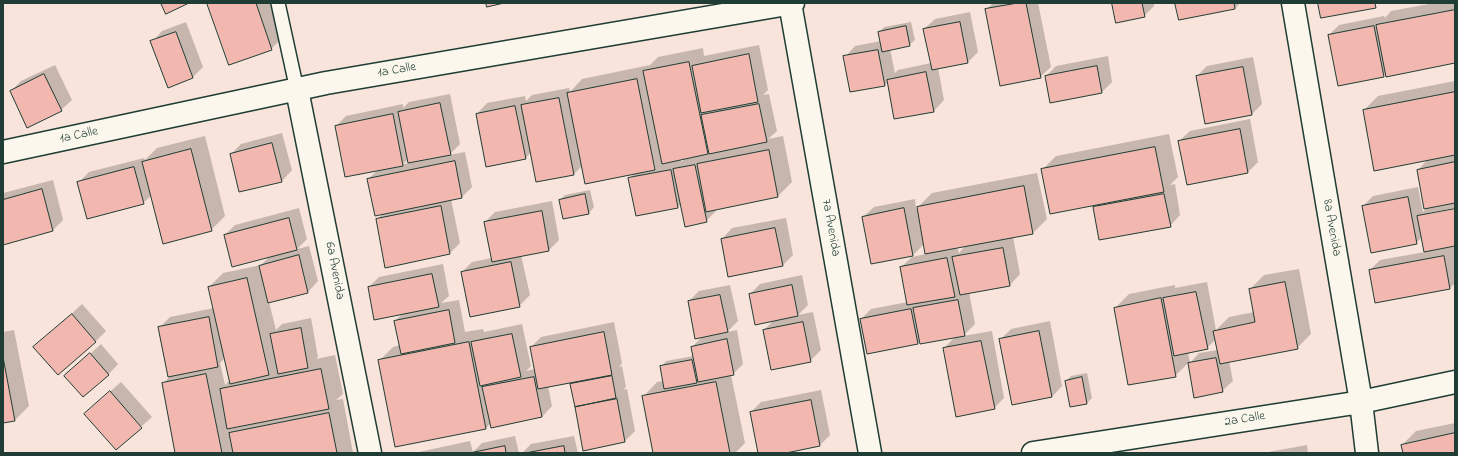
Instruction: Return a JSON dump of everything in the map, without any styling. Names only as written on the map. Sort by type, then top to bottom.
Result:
[{"type":"street","name":"1a Calle","points":[[3,152],[326,83],[791,3]]},
{"type":"street","name":"7a Avenida","points":[[791,3],[870,453]]},
{"type":"street","name":"8a Avenida","points":[[1293,3],[1361,402],[1367,453]]},
{"type":"street","name":"6a Avenida","points":[[297,90],[370,453]]},
{"type":"street","name":"2a Calle","points":[[1033,453],[1361,402],[1455,382]]},
{"type":"lane","points":[[278,3],[297,90]]},
{"type":"building","points":[[161,3],[189,3],[166,14]]},
{"type":"building","points":[[207,3],[256,3],[272,50],[229,65]]},
{"type":"building","points":[[486,3],[504,3],[487,7]]},
{"type":"building","points":[[1026,3],[1041,78],[1000,86],[985,9]]},
{"type":"building","points":[[1112,3],[1142,3],[1145,17],[1116,23]]},
{"type":"building","points":[[1175,3],[1234,3],[1235,9],[1179,20]]},
{"type":"building","points":[[1318,3],[1375,3],[1376,8],[1321,18]]},
{"type":"building","points":[[1455,10],[1455,63],[1386,77],[1376,25]]},
{"type":"building","points":[[960,22],[968,63],[932,70],[923,29]]},
{"type":"building","points":[[906,26],[910,46],[882,52],[878,32]]},
{"type":"building","points":[[1374,26],[1384,77],[1338,86],[1328,35]]},
{"type":"building","points":[[176,32],[193,78],[168,88],[150,41]]},
{"type":"building","points":[[878,50],[885,86],[850,92],[843,56]]},
{"type":"building","points":[[749,54],[758,102],[701,113],[692,66]]},
{"type":"building","points":[[689,62],[708,154],[662,164],[643,71]]},
{"type":"building","points":[[1097,66],[1102,93],[1050,103],[1045,76]]},
{"type":"building","points":[[1243,67],[1252,115],[1205,124],[1196,76]]},
{"type":"building","points":[[926,72],[934,112],[894,119],[887,80]]},
{"type":"building","points":[[44,74],[62,111],[27,128],[10,91]]},
{"type":"building","points":[[637,79],[655,170],[585,184],[567,93]]},
{"type":"building","points":[[1455,92],[1455,155],[1374,171],[1363,110]]},
{"type":"building","points":[[559,98],[574,175],[536,182],[521,105]]},
{"type":"building","points":[[440,103],[451,155],[408,163],[398,112]]},
{"type":"building","points":[[759,104],[767,142],[709,154],[701,115]]},
{"type":"building","points":[[515,106],[526,159],[486,167],[476,114]]},
{"type":"building","points":[[393,114],[403,166],[345,177],[335,126]]},
{"type":"building","points":[[1240,129],[1248,173],[1187,185],[1178,141]]},
{"type":"building","points":[[272,143],[282,182],[239,192],[230,154]]},
{"type":"building","points":[[1155,147],[1164,192],[1050,214],[1041,169]]},
{"type":"building","points":[[191,149],[212,231],[163,244],[142,162]]},
{"type":"building","points":[[769,150],[778,197],[706,212],[697,164]]},
{"type":"building","points":[[455,161],[462,198],[375,216],[367,179]]},
{"type":"building","points":[[1455,162],[1455,203],[1424,209],[1417,170]]},
{"type":"building","points":[[695,165],[707,222],[685,227],[673,169]]},
{"type":"building","points":[[134,167],[144,204],[87,219],[77,182]]},
{"type":"building","points":[[671,170],[678,208],[636,216],[628,178]]},
{"type":"building","points":[[1024,186],[1033,234],[925,254],[917,207]]},
{"type":"building","points":[[42,189],[53,231],[3,245],[3,200]]},
{"type":"building","points":[[585,194],[589,214],[563,219],[559,200]]},
{"type":"building","points":[[1164,194],[1171,227],[1099,240],[1093,207]]},
{"type":"building","points":[[1408,197],[1417,244],[1371,253],[1362,206]]},
{"type":"building","points":[[441,206],[450,254],[385,268],[376,219]]},
{"type":"building","points":[[904,208],[913,256],[871,264],[862,217]]},
{"type":"building","points":[[1455,209],[1455,246],[1424,252],[1417,216]]},
{"type":"building","points":[[542,211],[549,251],[492,262],[484,222]]},
{"type":"building","points":[[289,218],[297,250],[232,267],[224,235]]},
{"type":"building","points":[[775,228],[783,266],[728,277],[721,239]]},
{"type":"building","points":[[1003,248],[1010,286],[960,295],[952,257]]},
{"type":"building","points":[[299,255],[308,293],[268,303],[259,266]]},
{"type":"building","points":[[1444,256],[1450,289],[1375,303],[1369,270]]},
{"type":"building","points":[[947,258],[955,297],[907,305],[900,267]]},
{"type":"building","points":[[511,262],[520,307],[470,317],[461,272]]},
{"type":"building","points":[[432,274],[439,307],[374,320],[368,287]]},
{"type":"building","points":[[247,278],[269,375],[230,384],[208,287]]},
{"type":"building","points":[[1285,282],[1298,349],[1220,364],[1213,331],[1255,322],[1249,289]]},
{"type":"building","points":[[792,285],[798,316],[755,325],[749,294]]},
{"type":"building","points":[[1196,292],[1208,349],[1174,356],[1163,298]]},
{"type":"building","points":[[720,295],[728,332],[695,339],[688,301]]},
{"type":"building","points":[[1161,298],[1176,377],[1128,385],[1114,308]]},
{"type":"building","points":[[958,300],[965,336],[920,344],[913,308]]},
{"type":"building","points":[[911,309],[918,344],[867,354],[860,319]]},
{"type":"building","points":[[449,310],[455,343],[401,354],[394,321]]},
{"type":"building","points":[[72,314],[96,342],[58,375],[33,347]]},
{"type":"building","points":[[209,317],[218,367],[168,377],[158,327]]},
{"type":"building","points":[[803,322],[811,362],[771,370],[763,330]]},
{"type":"building","points":[[301,328],[308,368],[278,374],[270,334]]},
{"type":"building","points":[[1039,331],[1052,397],[1012,405],[999,339]]},
{"type":"building","points":[[604,332],[612,375],[538,389],[530,347]]},
{"type":"building","points":[[512,334],[521,377],[480,386],[471,342]]},
{"type":"building","points":[[727,339],[734,375],[698,382],[691,347]]},
{"type":"building","points":[[981,341],[995,409],[956,417],[943,348]]},
{"type":"building","points":[[469,342],[486,429],[395,447],[378,360]]},
{"type":"building","points":[[90,353],[109,375],[83,397],[64,376]]},
{"type":"building","points":[[3,357],[15,421],[3,423]]},
{"type":"building","points":[[1216,358],[1223,392],[1194,398],[1188,363]]},
{"type":"building","points":[[692,360],[697,383],[664,389],[660,366]]},
{"type":"building","points":[[321,369],[329,409],[227,429],[220,389]]},
{"type":"building","points":[[206,374],[222,453],[175,453],[162,383]]},
{"type":"building","points":[[612,376],[616,398],[575,407],[570,384]]},
{"type":"building","points":[[534,377],[542,417],[491,428],[482,387]]},
{"type":"building","points":[[1082,377],[1087,404],[1070,407],[1065,381]]},
{"type":"building","points":[[716,382],[730,453],[653,453],[642,396]]},
{"type":"building","points":[[110,391],[142,428],[116,450],[84,414]]},
{"type":"building","points":[[617,399],[625,442],[583,451],[575,407]]},
{"type":"building","points":[[811,400],[820,446],[786,453],[758,453],[750,412]]},
{"type":"building","points":[[329,413],[337,453],[233,453],[229,433]]},
{"type":"building","points":[[1455,433],[1455,453],[1403,453],[1401,445]]},
{"type":"building","points":[[505,446],[506,453],[470,453]]},
{"type":"building","points":[[564,446],[565,453],[526,453]]}]
